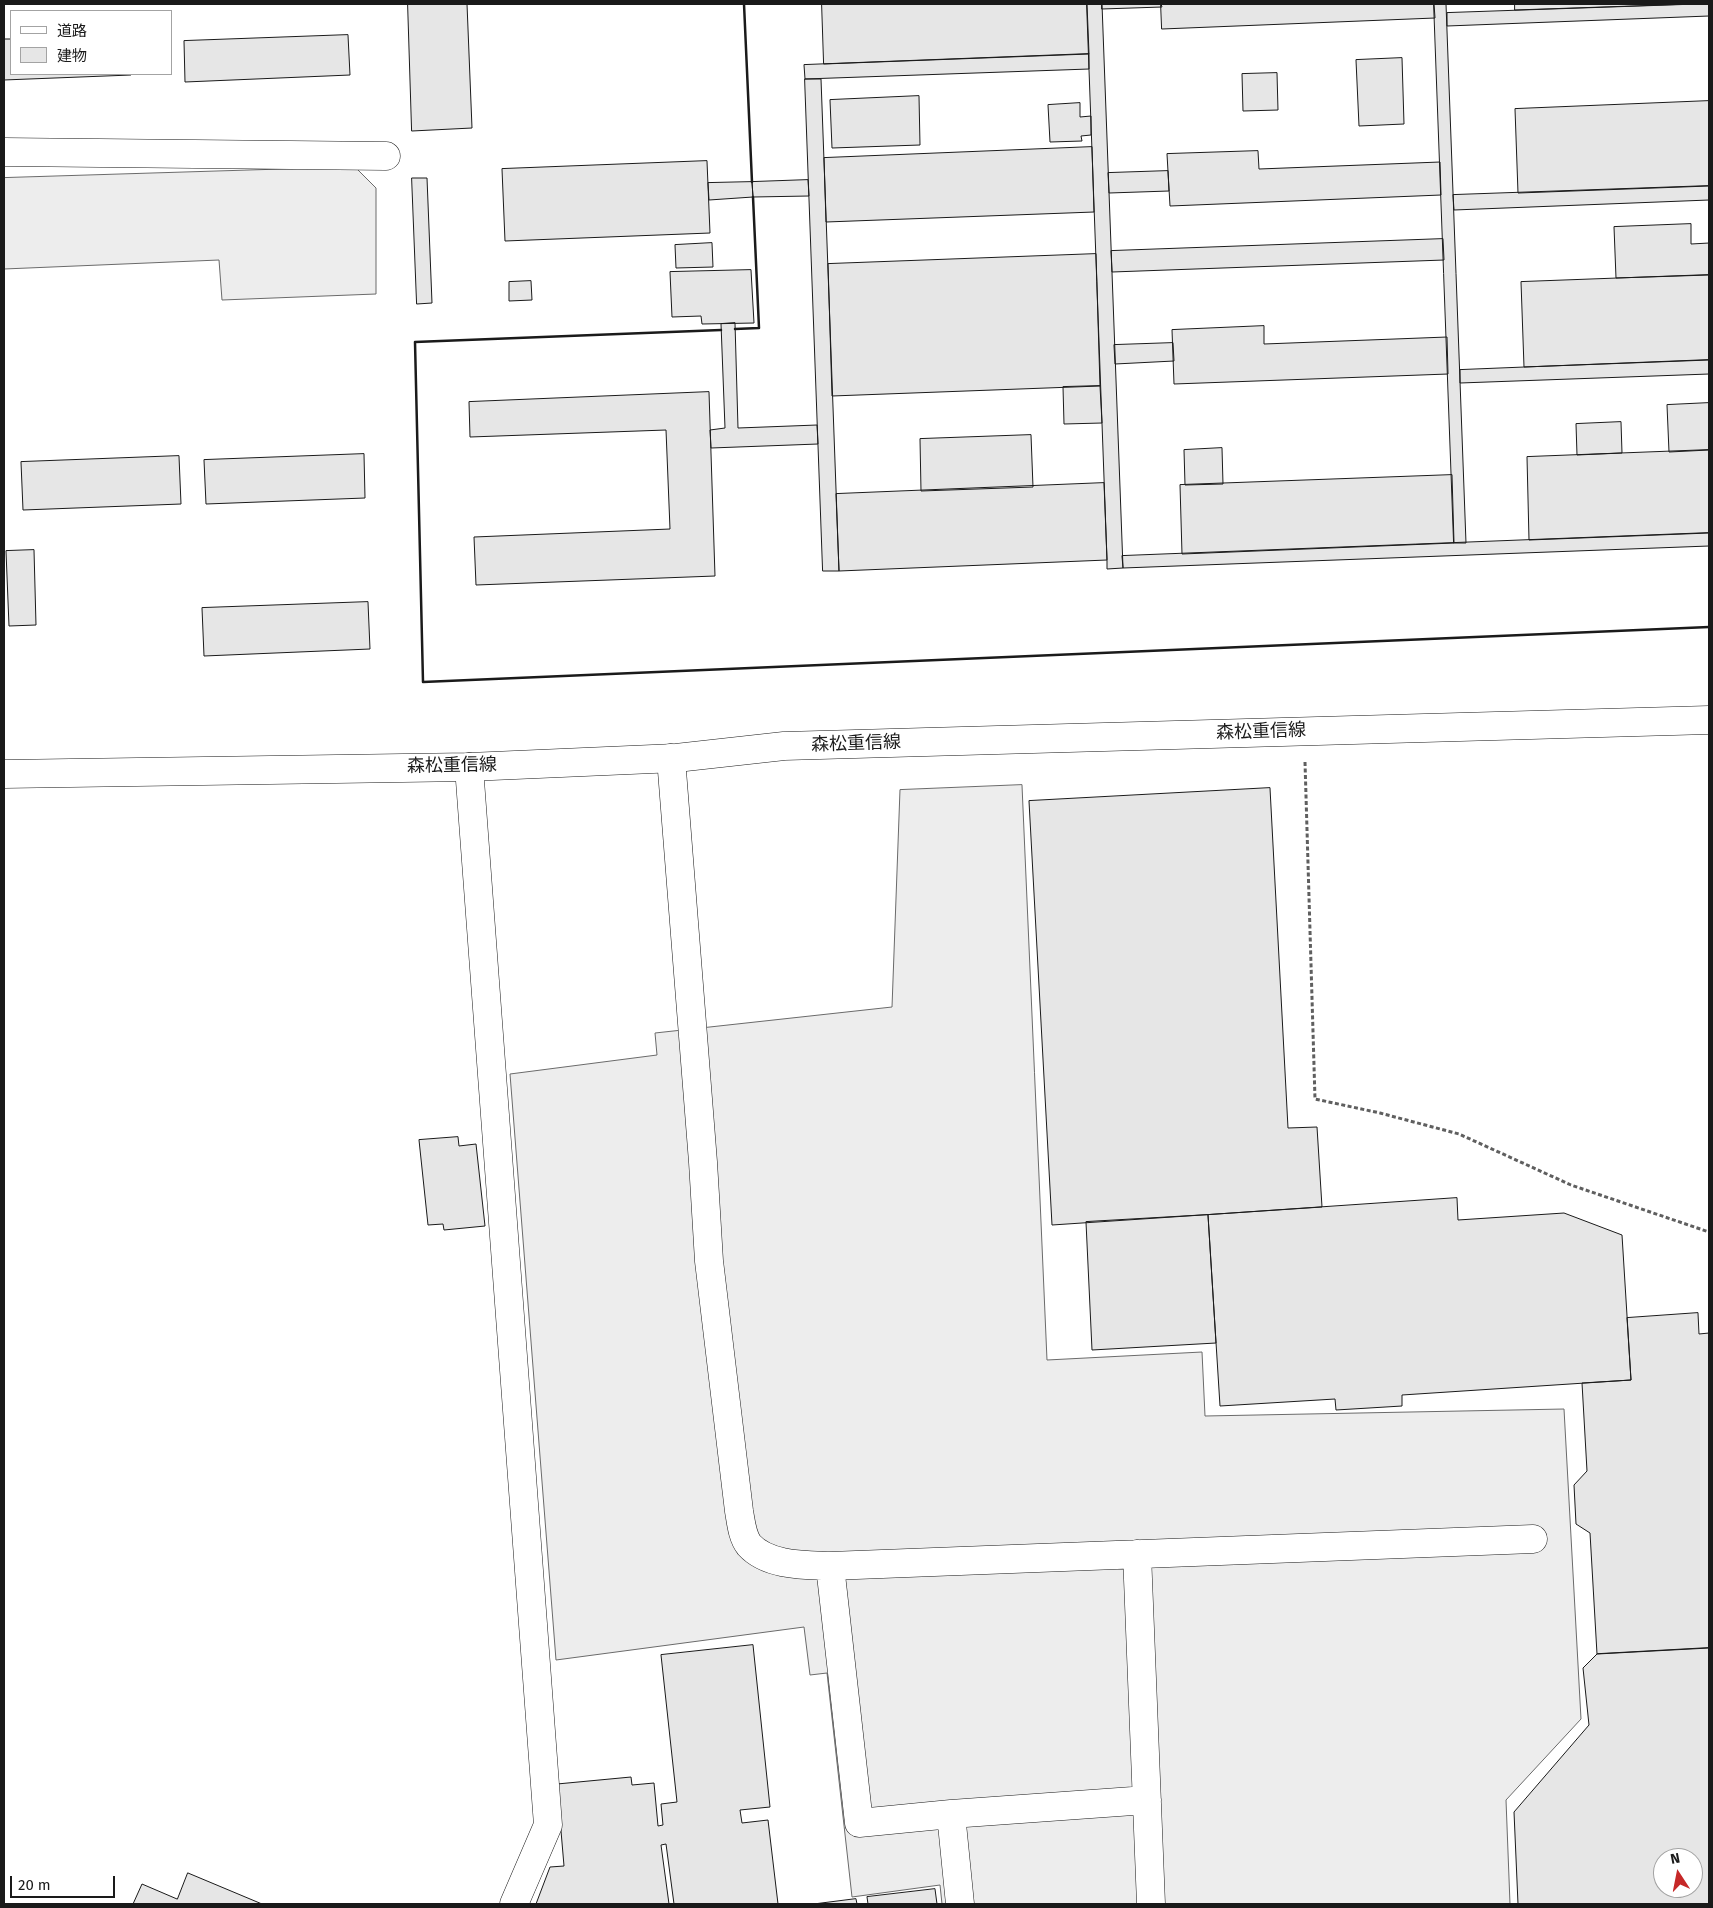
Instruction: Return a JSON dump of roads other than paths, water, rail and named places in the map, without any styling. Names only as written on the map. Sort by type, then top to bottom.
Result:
[{"type":"main road","points":[[4,152],[386,156]]},
{"type":"main road","name":"森松重信線","points":[[4,774],[469,766],[671,758],[784,746],[1709,720]]},
{"type":"main road","points":[[671,758],[704,1162],[709,1261],[739,1511],[744,1536],[749,1545],[772,1560],[798,1565],[830,1566],[1533,1539]]},
{"type":"main road","points":[[469,766],[548,1825],[514,1904]]},
{"type":"main road","points":[[1137,1554],[1151,1904]]},
{"type":"main road","points":[[830,1566],[859,1823],[951,1814],[1147,1800]]},
{"type":"main road","points":[[951,1814],[960,1904]]}]
